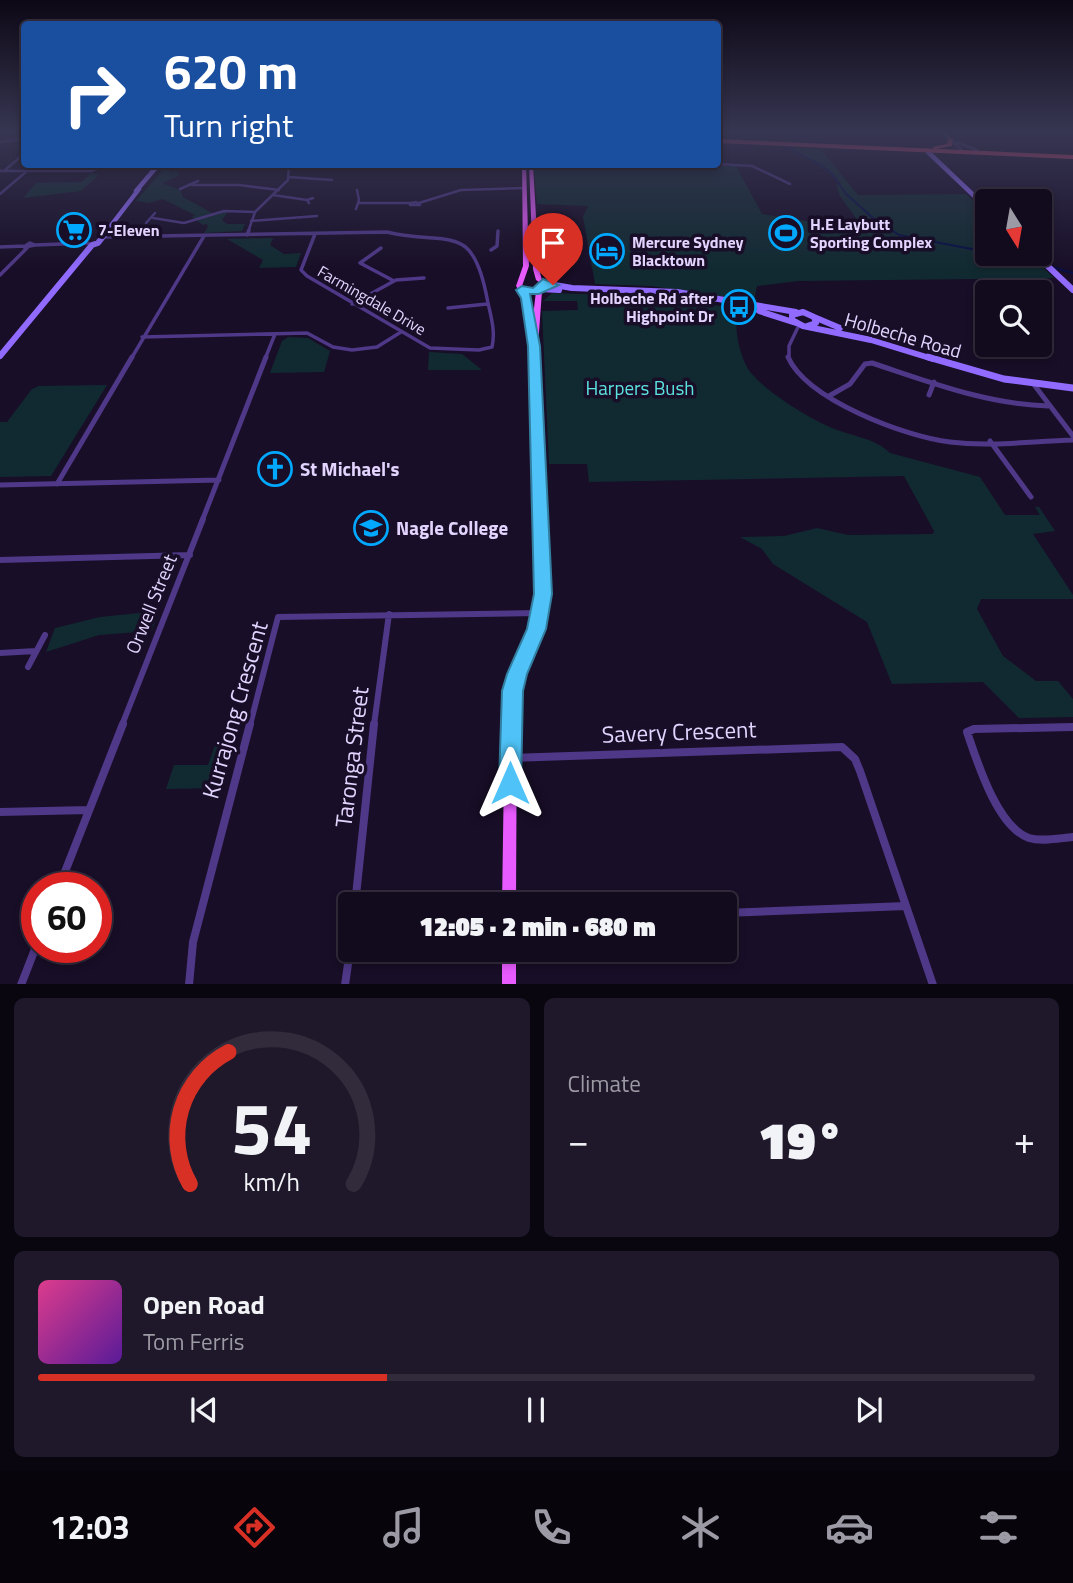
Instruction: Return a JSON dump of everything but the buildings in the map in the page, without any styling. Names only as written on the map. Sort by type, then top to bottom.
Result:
[{"type":"main road","points":[[509,892],[512,691],[541,613],[543,579],[534,346],[527,298],[519,286],[526,266],[526,177]]},
{"type":"main road","points":[[528,177],[536,269],[540,286],[534,346]]},
{"type":"main road","points":[[522,281],[540,286]]},
{"type":"main road","points":[[522,290],[540,286]]},
{"type":"main road","points":[[509,962],[509,984]]},
{"type":"street","points":[[0,194],[20,177]]},
{"type":"street","points":[[0,356],[148,177]]},
{"type":"street","points":[[247,235],[255,212],[289,177],[334,180]]},
{"type":"street","points":[[775,177],[790,184]]},
{"type":"street","points":[[954,177],[975,197]]},
{"type":"street","points":[[180,188],[198,181]]},
{"type":"street","points":[[188,185],[279,190]]},
{"type":"street","points":[[358,202],[411,203],[410,205],[415,207],[419,203],[461,190],[525,188]]},
{"type":"street","points":[[356,190],[356,209]]},
{"type":"street","points":[[273,195],[308,202],[313,198]]},
{"type":"street","points":[[146,223],[154,215],[184,223],[224,211],[255,212]]},
{"type":"street","points":[[251,220],[317,216]]},
{"type":"street","points":[[0,247],[204,236],[387,232],[413,239],[457,239],[474,253],[492,252],[497,246],[498,231]]},
{"type":"street","name":"Farmingdale Drive","points":[[315,234],[302,272],[401,332],[437,349],[492,347],[494,341],[483,271],[474,253]]},
{"type":"street","points":[[57,484],[204,236]]},
{"type":"street","points":[[0,275],[26,247]]},
{"type":"street","points":[[381,248],[360,263],[394,281]]},
{"type":"street","points":[[1048,266],[1073,289]]},
{"type":"street","points":[[352,304],[394,281],[424,278]]},
{"type":"street","points":[[540,286],[677,292],[799,312]]},
{"type":"street","name":"Holbeche Road","points":[[540,286],[690,297],[749,308],[986,376],[1035,386],[1073,385]]},
{"type":"street","points":[[448,308],[487,304]]},
{"type":"street","points":[[799,312],[792,315],[801,325]]},
{"type":"street","name":"Holbeche Road","points":[[799,312],[845,329],[993,373],[1073,385]]},
{"type":"street","points":[[801,325],[816,323],[814,317]]},
{"type":"street","points":[[801,325],[788,350],[789,361],[799,373],[853,412],[949,442],[1073,438]]},
{"type":"street","points":[[142,337],[307,333],[333,347],[362,350],[377,347],[401,332]]},
{"type":"street","name":"Orwell Street","points":[[65,872],[275,334]]},
{"type":"street","points":[[829,396],[850,384],[868,363],[1002,403],[1048,406]]},
{"type":"street","points":[[929,395],[934,382]]},
{"type":"street","points":[[1035,386],[1073,438]]},
{"type":"street","points":[[990,441],[1031,497]]},
{"type":"street","points":[[0,485],[219,480]]},
{"type":"street","points":[[0,560],[190,555]]},
{"type":"street","name":"Kurrajong Crescent","points":[[189,984],[193,942],[278,617],[541,613]]},
{"type":"street","name":"Taronga Street","points":[[356,892],[370,751],[389,614]]},
{"type":"street","points":[[29,667],[45,635]]},
{"type":"street","points":[[0,653],[36,651]]},
{"type":"street","points":[[1073,727],[974,729],[967,732],[1005,818],[1018,832],[1031,838],[1073,837]]},
{"type":"street","name":"Savery Crescent","points":[[510,758],[832,745],[849,751],[860,771],[906,906]]},
{"type":"street","points":[[0,812],[89,810]]},
{"type":"street","points":[[737,912],[906,906],[933,984]]},
{"type":"street","points":[[345,984],[348,962]]},
{"type":"street","points":[[21,984],[30,963]]},
{"type":"green space","points":[[87,177],[97,177],[81,191],[23,198],[36,183],[82,182]]},
{"type":"green space","points":[[157,177],[177,177],[162,183],[180,190],[183,197],[212,213],[229,210],[222,220],[227,224],[245,224],[242,231],[204,233],[207,224],[203,225],[192,217],[195,215],[163,199],[149,203],[136,201]]},
{"type":"green space","name":"H.E Laybutt Sporting Complex","points":[[535,177],[742,177],[762,214],[807,221],[858,221],[840,196],[836,185],[841,183],[834,177],[843,177],[858,195],[966,194],[975,203],[975,266],[1042,266],[1054,278],[798,281],[757,286],[754,301],[651,286],[595,284],[583,217],[588,206],[537,204]]},
{"type":"green space","points":[[273,238],[270,245],[284,254],[301,253],[296,267],[259,268],[263,260],[227,239]]},
{"type":"green space","name":"Harpers Bush","points":[[552,293],[670,297],[753,312],[737,313],[737,336],[744,361],[759,381],[789,404],[822,424],[870,441],[890,453],[980,477],[1005,515],[1040,515],[1035,507],[1039,507],[1055,531],[1033,534],[1073,599],[981,599],[977,609],[1003,656],[1036,681],[1058,681],[1073,699],[1073,717],[1019,718],[983,682],[892,684],[867,622],[773,564],[762,549],[740,537],[784,536],[817,528],[848,535],[933,534],[934,531],[904,476],[589,482],[587,464],[549,464],[542,311],[578,310],[577,301],[543,301]]},
{"type":"green space","points":[[288,337],[308,338],[330,351],[324,372],[270,373],[282,341]]},
{"type":"green space","points":[[429,352],[462,354],[482,370],[428,370]]},
{"type":"green space","points":[[107,385],[51,476],[0,477],[0,422],[7,422],[32,389],[39,386]]},
{"type":"green space","points":[[159,611],[152,631],[99,635],[46,652],[55,628],[100,617]]},
{"type":"green space","points":[[231,741],[219,788],[166,789],[174,765],[208,765],[216,742]]},
{"type":"waterway","points":[[834,177],[846,194],[873,218],[899,235],[975,250]]},
{"type":"waterway","points":[[1052,267],[1073,273]]},
{"type":"place","name":"7-Eleven","points":[[74,230]]},
{"type":"place","name":"H.E Laybutt Sporting Complex","points":[[786,233]]},
{"type":"place","name":"Mercure Sydney Blacktown","points":[[607,251]]},
{"type":"place","name":"Holbeche Rd after Highpoint Dr","points":[[739,307]]},
{"type":"place","name":"St Michael's","points":[[275,469]]},
{"type":"place","name":"Nagle College","points":[[371,528]]},
{"type":"route","points":[[510,783],[512,691],[537,629],[543,594],[534,346],[530,335],[527,298],[522,290],[535,292],[543,287],[543,283],[553,285]]}]
